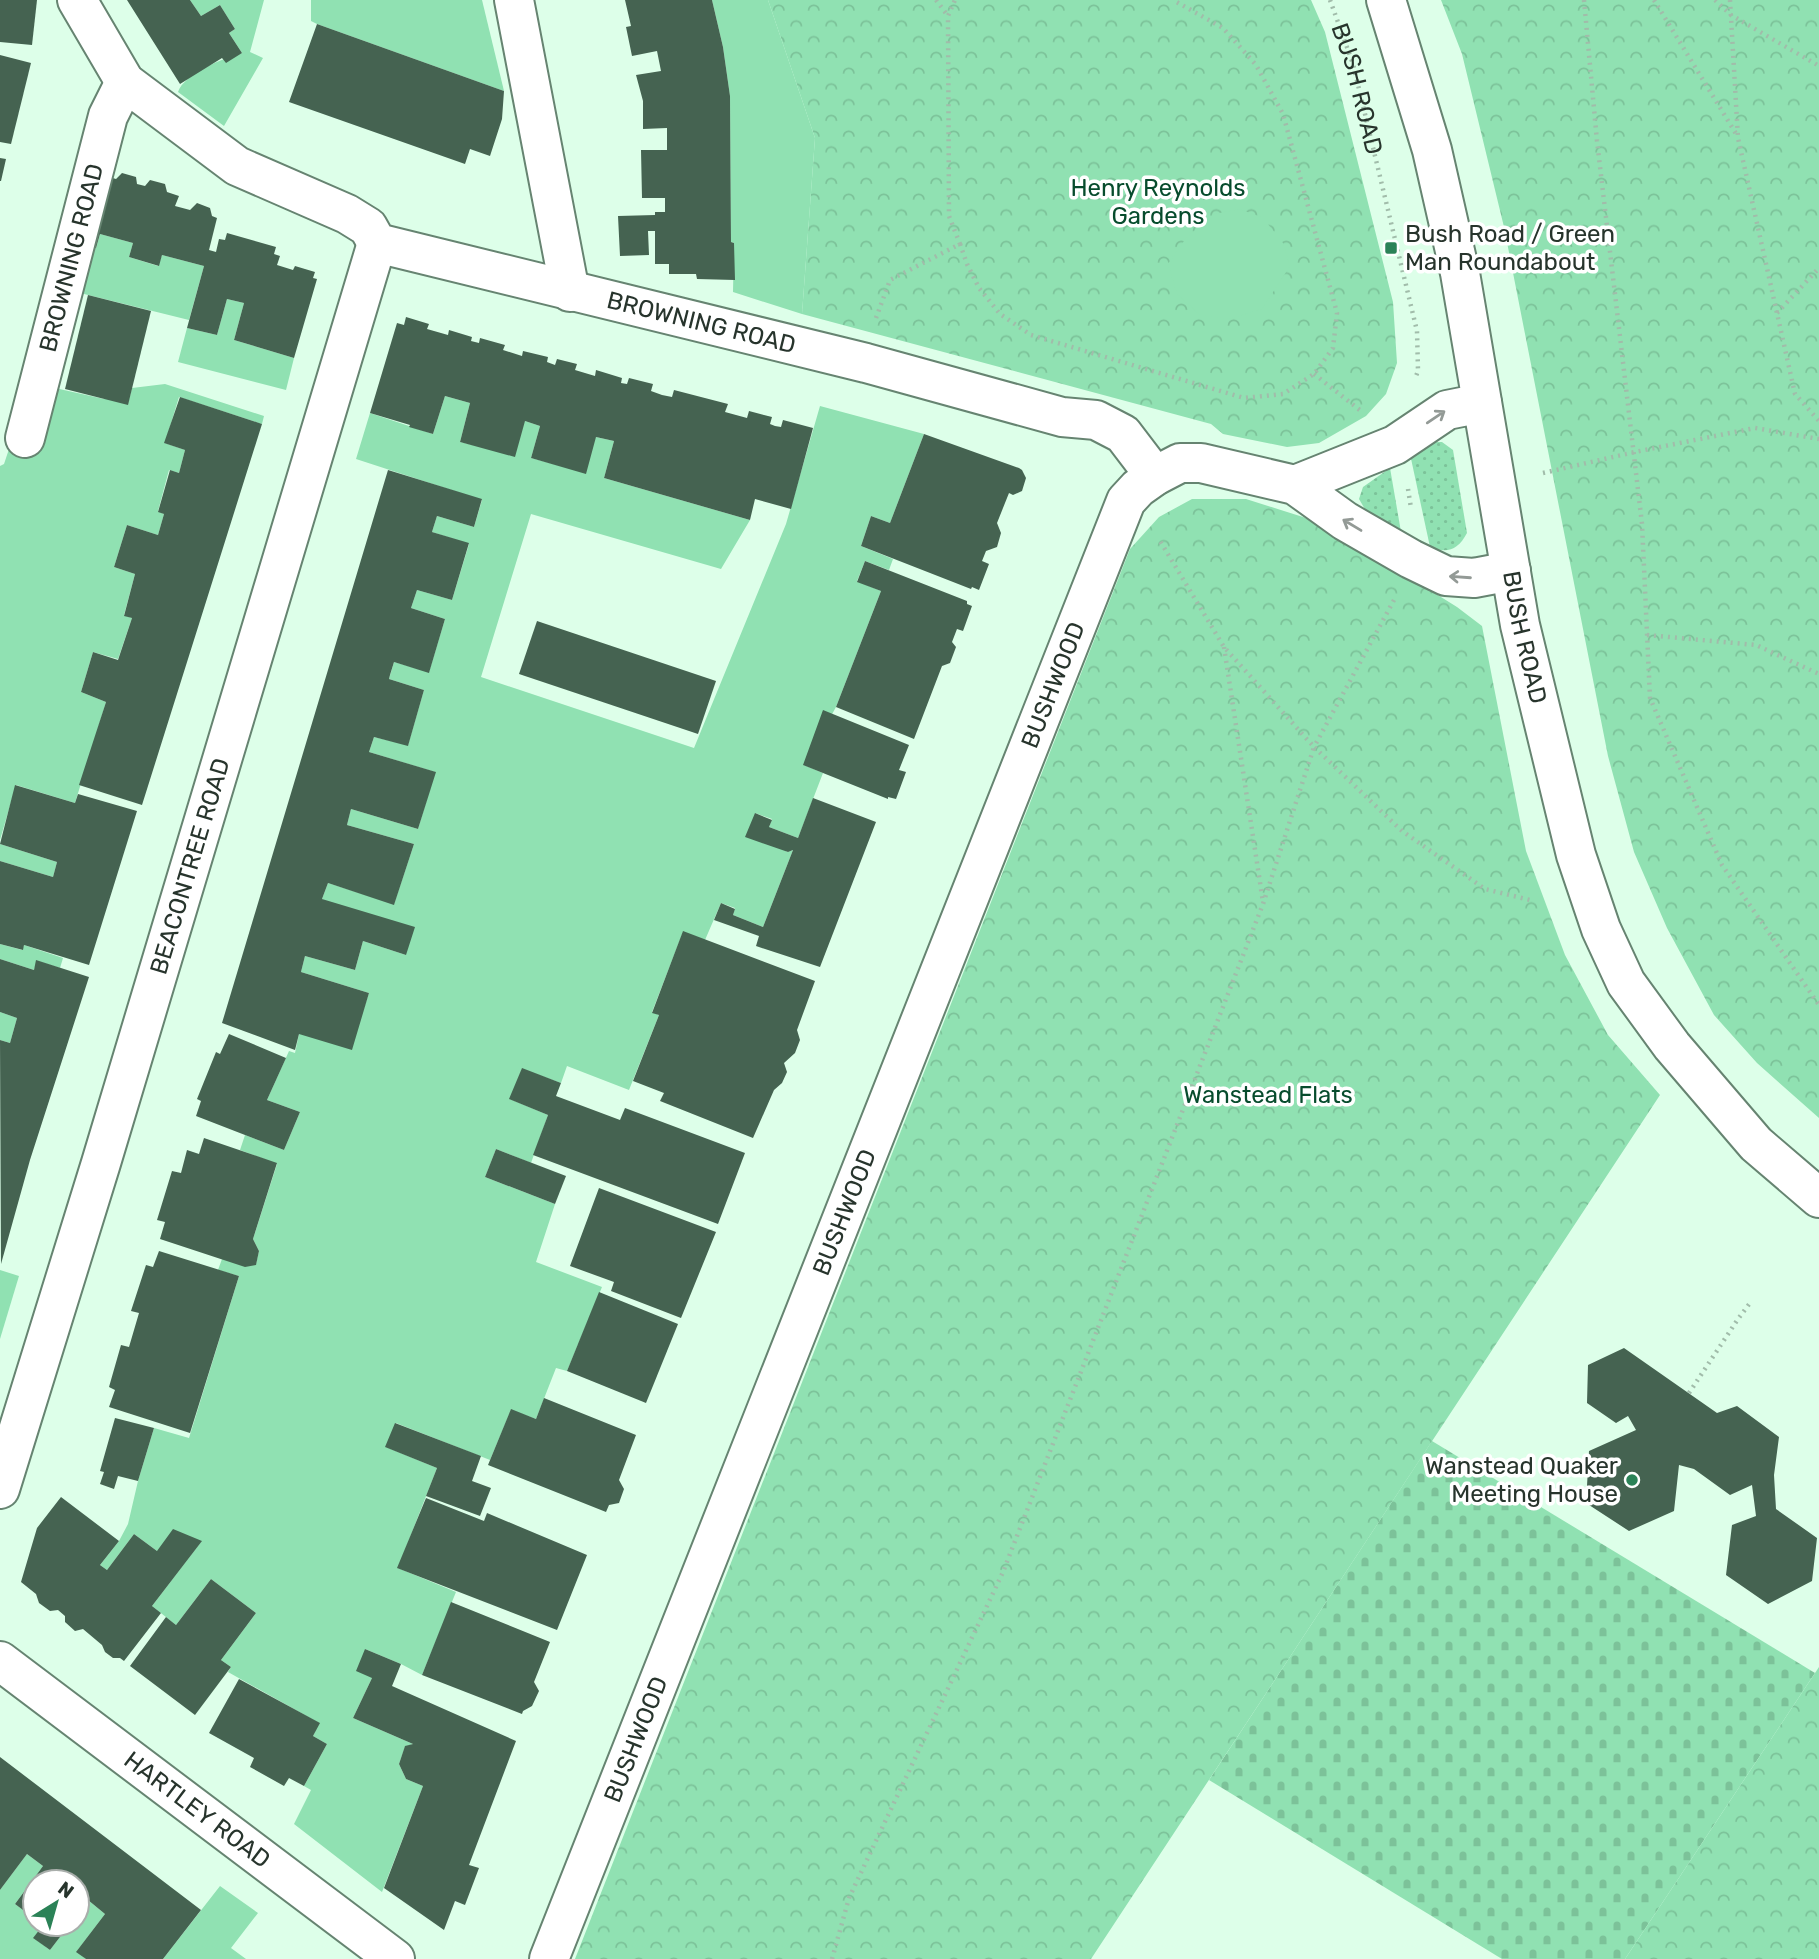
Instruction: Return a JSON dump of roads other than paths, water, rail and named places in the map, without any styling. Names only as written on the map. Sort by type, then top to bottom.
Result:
[{"type":"street","points":[[77,0],[125,82],[237,166],[347,214],[368,228],[377,243]]},
{"type":"street","points":[[514,0],[570,292]]},
{"type":"street","name":"BUSH ROAD","points":[[1386,0],[1432,150],[1460,273],[1520,625],[1576,855],[1601,929],[1626,983],[1672,1046],[1756,1144],[1819,1198]]},
{"type":"street","name":"BROWNING ROAD","points":[[25,438],[108,116],[125,82]]},
{"type":"street","name":"BROWNING ROAD","points":[[377,243],[866,363],[1062,417],[1096,421],[1123,433],[1156,476]]},
{"type":"street","name":"BEACONTREE ROAD","points":[[0,1489],[101,1163],[377,243]]},
{"type":"street","points":[[1295,485],[1395,445],[1447,410],[1482,403]]},
{"type":"street","points":[[1156,476],[1180,463],[1201,463],[1295,485],[1345,521],[1446,576],[1474,578],[1511,571]]},
{"type":"street","name":"BUSHWOOD","points":[[549,1959],[1126,501],[1138,488],[1156,476]]},
{"type":"street","name":"HARTLEY ROAD","points":[[0,1661],[395,1959]]},
{"type":"place","name":"Bush Road / Green Man Roundabout","points":[[1391,248]]},
{"type":"place","name":"Wanstead Quaker Meeting House","points":[[1632,1480]]},
{"type":"park label","name":"Henry Reynolds Gardens","points":[[1158,202]]},
{"type":"park label","name":"Wanstead Flats","points":[[1268,1095]]}]
